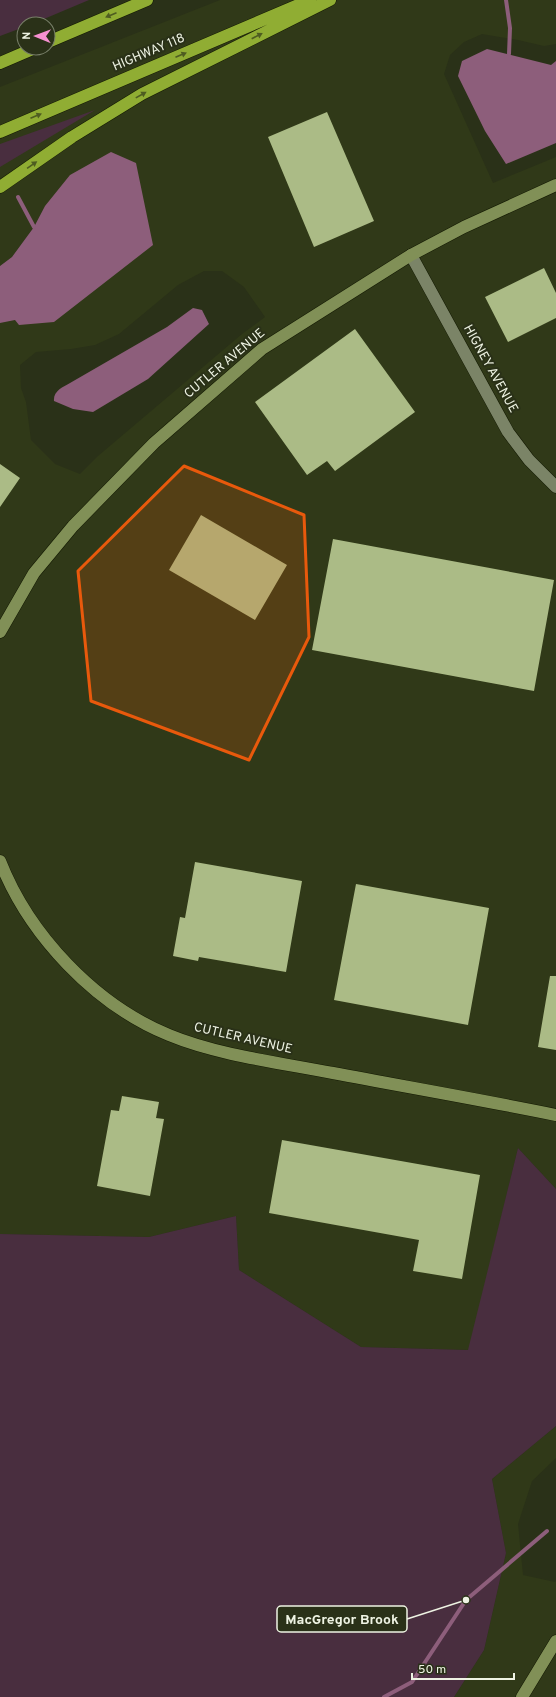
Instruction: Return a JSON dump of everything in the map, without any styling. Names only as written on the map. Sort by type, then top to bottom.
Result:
[{"type":"highway","points":[[56,39],[147,0]]},
{"type":"highway","name":"HIGHWAY 118","points":[[0,132],[310,0]]},
{"type":"highway","points":[[0,187],[72,137],[142,94],[330,0]]},
{"type":"highway","points":[[0,63],[16,56]]},
{"type":"street","name":"CUTLER AVENUE","points":[[0,632],[34,573],[73,526],[154,443],[262,349],[411,255],[464,227],[556,185]]},
{"type":"street","name":"HIGNEY AVENUE","points":[[411,255],[508,432],[529,460],[556,487]]},
{"type":"street","name":"CUTLER AVENUE","points":[[0,861],[10,886],[50,946],[113,1005],[169,1035],[203,1047],[280,1063],[556,1115]]},
{"type":"street","points":[[522,1697],[556,1641]]},
{"type":"highlighted area","points":[[184,466],[304,515],[309,637],[249,760],[91,701],[78,571]]},
{"type":"shaded area","points":[[0,0],[89,0],[51,16],[16,16],[16,30],[0,36]]},
{"type":"shaded area","points":[[220,0],[556,0],[556,44],[544,46],[482,34],[464,42],[450,55],[444,74],[493,183],[556,157],[556,1189],[518,1148],[469,1350],[361,1347],[239,1270],[236,1216],[149,1237],[0,1234],[0,323],[15,320],[45,206],[34,227],[12,257],[0,266],[0,87]],"holes":[[[204,271],[222,271],[244,287],[265,317],[242,334],[98,456],[80,474],[55,464],[31,440],[26,402],[21,388],[20,365],[36,352],[95,345],[119,334],[178,285]]]},
{"type":"shaded area","points":[[487,49],[551,65],[556,61],[556,143],[506,164],[485,131],[458,76],[462,61]]},
{"type":"shaded area","points":[[95,110],[0,167],[0,144]]},
{"type":"shaded area","points":[[111,152],[136,163],[153,245],[54,322],[19,325],[15,320],[0,323],[0,266],[12,257],[34,227],[45,206],[70,175]]},
{"type":"shaded area","points":[[193,308],[202,310],[209,324],[148,379],[93,412],[73,409],[54,401],[55,395],[62,388],[167,327]]},
{"type":"shaded area","points":[[518,1148],[556,1189],[556,1426],[492,1479],[506,1553],[484,1650],[454,1697],[0,1697],[0,1234],[149,1237],[236,1216],[239,1270],[361,1347],[468,1350]]},
{"type":"shaded area","points":[[556,1426],[556,1458],[532,1481],[518,1524],[523,1575],[556,1581],[556,1697],[454,1697],[484,1650],[506,1553],[492,1479]]},
{"type":"building","points":[[327,112],[374,221],[314,247],[268,137]]},
{"type":"building","points":[[544,268],[556,293],[556,318],[508,342],[485,297]]},
{"type":"building","points":[[355,329],[415,412],[335,471],[327,461],[307,475],[255,402]]},
{"type":"building","points":[[0,464],[20,478],[0,507]]},
{"type":"building","points":[[201,515],[287,565],[255,620],[169,570]]},
{"type":"building","points":[[333,539],[554,580],[534,691],[312,650]]},
{"type":"building","points":[[195,862],[302,881],[286,972],[199,957],[198,961],[173,956],[180,917],[185,918]]},
{"type":"building","points":[[356,884],[489,908],[468,1025],[334,1000]]},
{"type":"building","points":[[550,976],[556,976],[556,1050],[538,1047]]},
{"type":"building","points":[[122,1096],[159,1102],[156,1118],[164,1119],[150,1196],[97,1186],[111,1110],[119,1111]]},
{"type":"building","points":[[282,1140],[480,1175],[462,1279],[413,1271],[419,1240],[269,1213]]},
{"type":"waterway","points":[[506,0],[510,28],[509,54]]},
{"type":"waterway","points":[[18,197],[34,227]]},
{"type":"waterway","points":[[384,1697],[412,1682],[466,1600],[547,1531]]},
{"type":"place","name":"MacGregor Brook","points":[[466,1600]]}]
